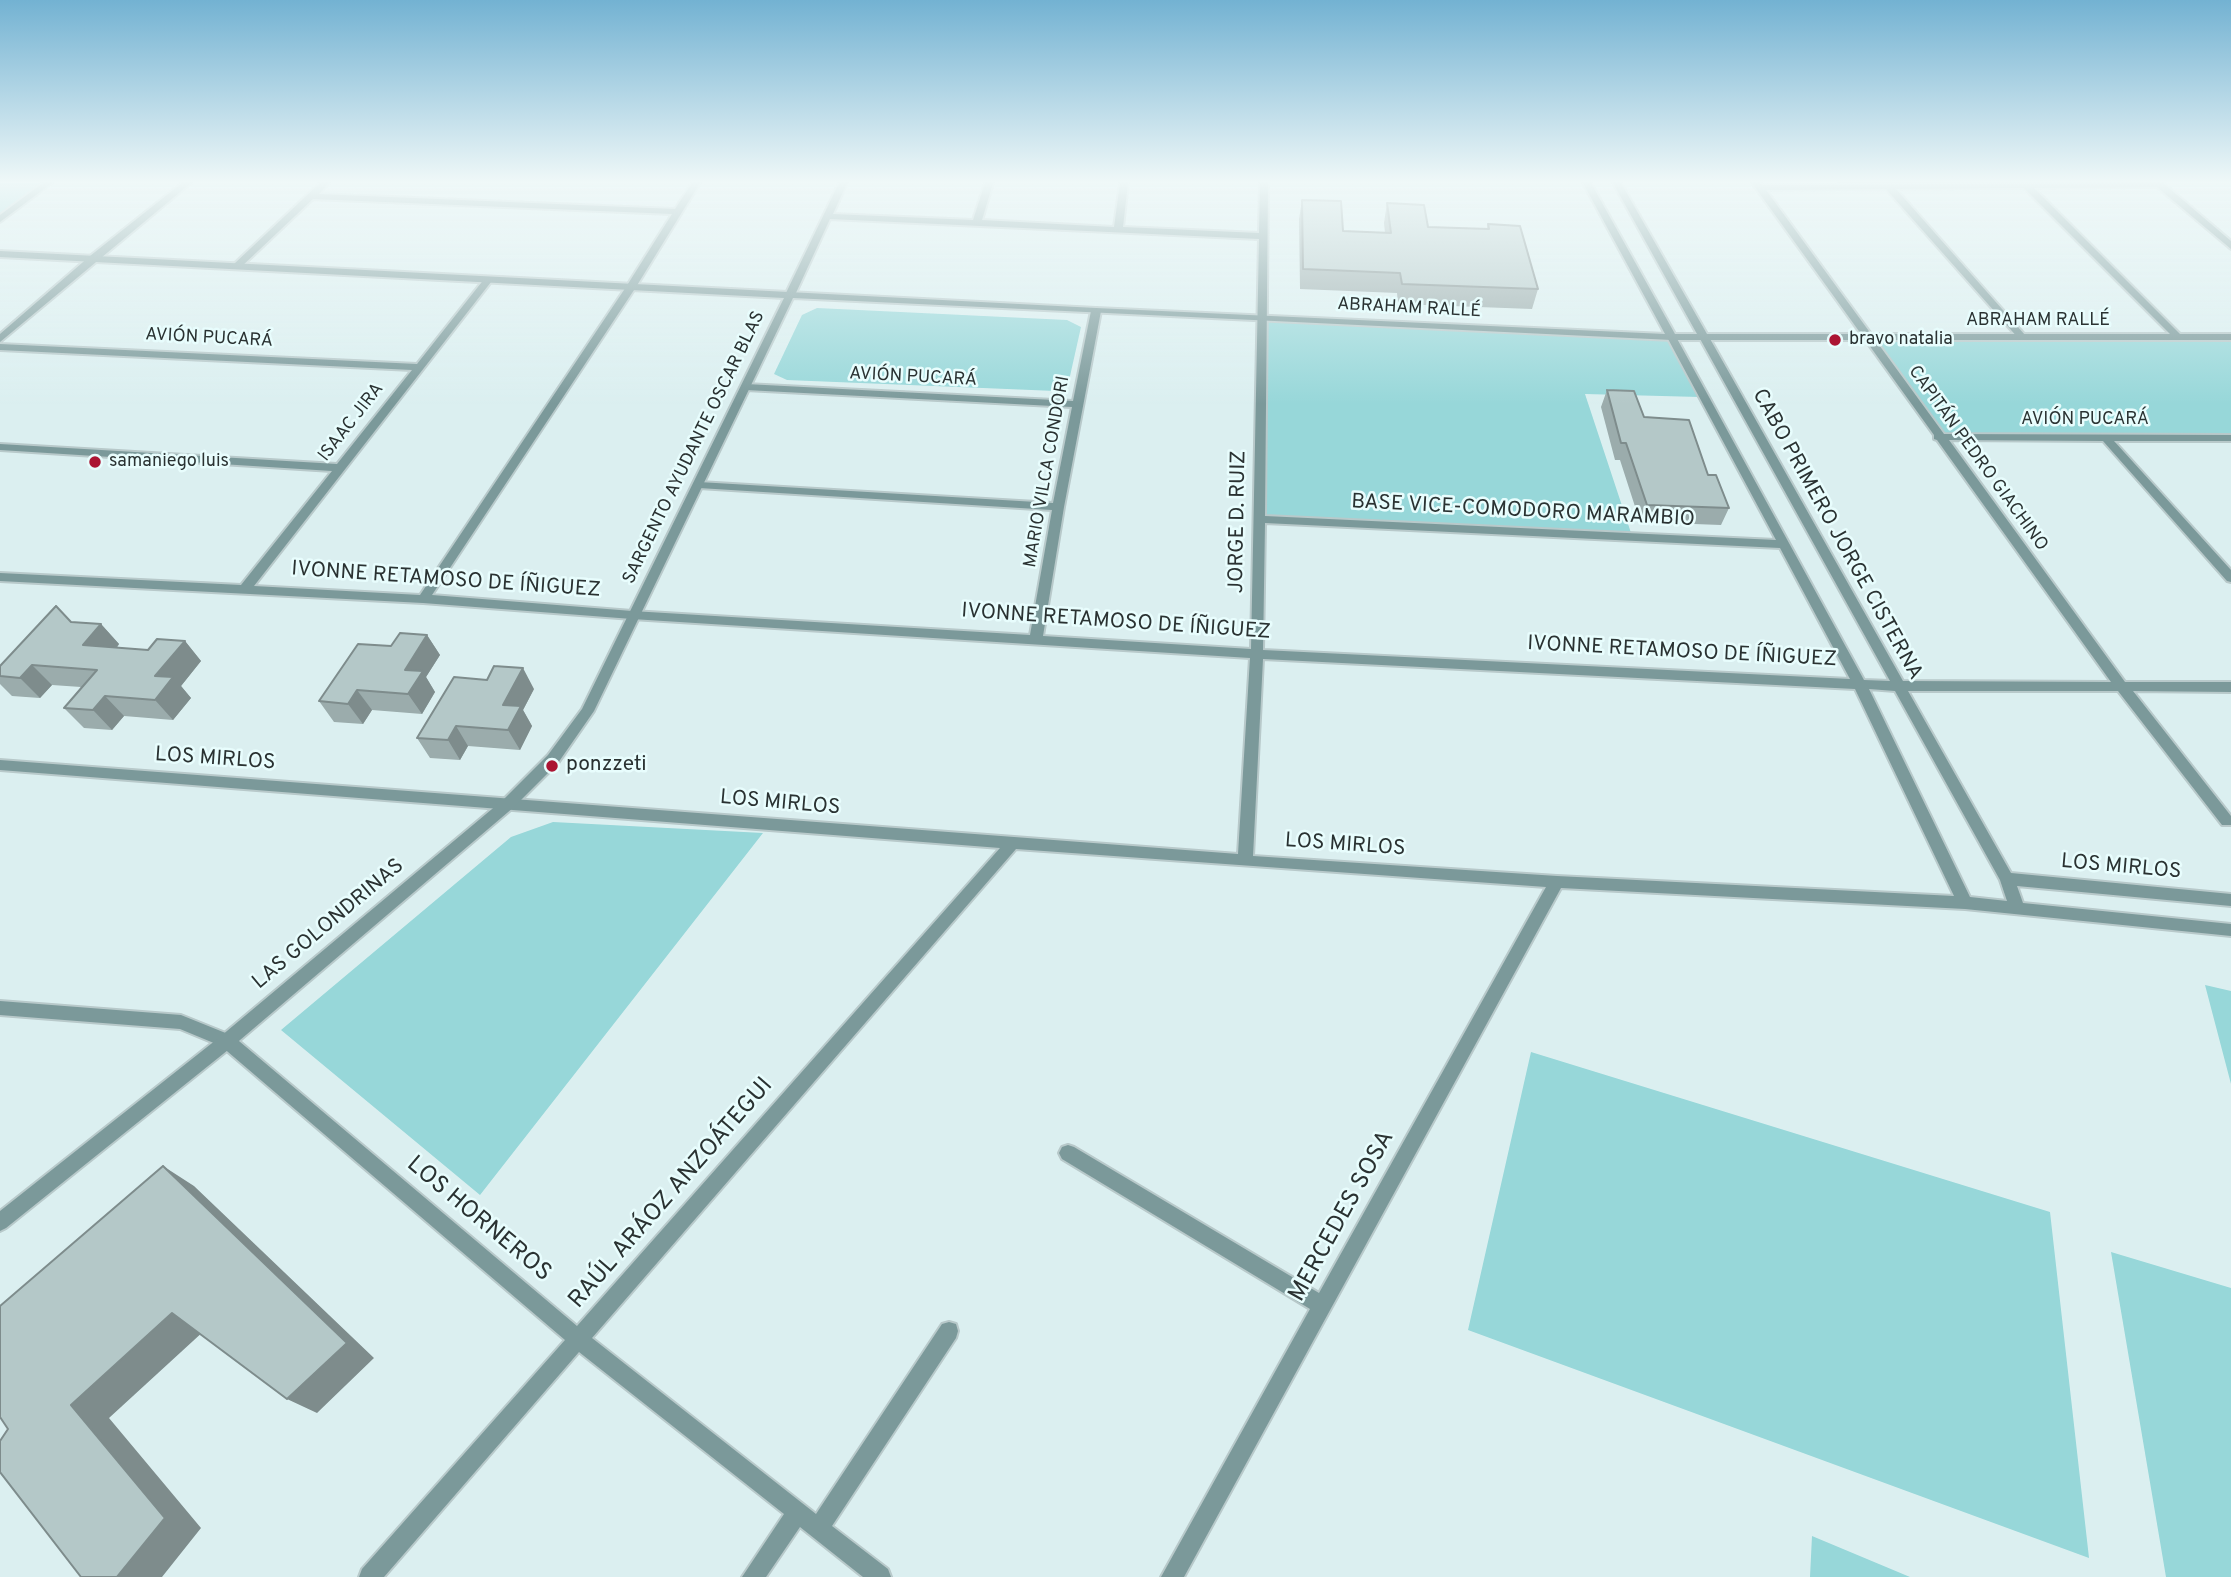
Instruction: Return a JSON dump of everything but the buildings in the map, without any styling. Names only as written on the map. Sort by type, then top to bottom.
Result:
[{"type":"street","name":"ABRAHAM RALLÉ","points":[[60,257],[1096,311],[1672,337],[2231,337]]},
{"type":"street","points":[[237,266],[247,257]]},
{"type":"street","points":[[423,599],[650,257]]},
{"type":"street","name":"SARGENTO AYUDANTE OSCAR BLAS","points":[[632,615],[699,485],[809,257]]},
{"type":"street","name":"JORGE D. RUIZ","points":[[1245,861],[1257,654],[1262,257]]},
{"type":"street","points":[[1628,257],[1859,682],[1965,903]]},
{"type":"street","name":"CABO PRIMERO JORGE CISTERNA","points":[[1658,257],[2007,879],[2017,908]]},
{"type":"street","name":"CAPITÁN PEDRO GIACHINO","points":[[1809,257],[2122,687],[2227,821]]},
{"type":"street","points":[[1951,257],[2022,337]]},
{"type":"street","points":[[2098,257],[2178,337]]},
{"type":"street","points":[[0,339],[93,258]]},
{"type":"street","name":"ISAAC JIRA","points":[[246,588],[488,280]]},
{"type":"street","name":"MARIO VILCA CONDORI","points":[[1036,638],[1096,311]]},
{"type":"street","name":"AVIÓN PUCARÁ","points":[[0,347],[417,367]]},
{"type":"street","name":"AVIÓN PUCARÁ","points":[[746,387],[1078,404]]},
{"type":"street","name":"AVIÓN PUCARÁ","points":[[1938,437],[2231,438]]},
{"type":"street","points":[[2106,438],[2231,578]]},
{"type":"street","points":[[0,447],[340,468]]},
{"type":"street","points":[[699,485],[1058,507]]},
{"type":"street","name":"BASE VICE-COMODORO MARAMBIO","points":[[1259,519],[1785,544]]},
{"type":"street","name":"IVONNE RETAMOSO DE ÍÑIGUEZ","points":[[0,577],[246,588],[1257,654],[1898,686],[2231,687]]},
{"type":"street","name":"LAS GOLONDRINAS","points":[[0,1222],[227,1041],[509,803],[553,759],[587,711],[632,615]]},
{"type":"street","name":"LOS MIRLOS","points":[[0,765],[1245,861],[2017,908]]},
{"type":"street","name":"RAÚL ARÁOZ ANZOÁTEGUI","points":[[370,1577],[1012,844]]},
{"type":"street","name":"LOS MIRLOS","points":[[2007,879],[2231,900]]},
{"type":"street","name":"MERCEDES SOSA","points":[[1172,1577],[1557,882]]},
{"type":"street","points":[[2017,908],[2231,930]]},
{"type":"street","name":"LOS HORNEROS","points":[[0,1008],[181,1022],[227,1041],[579,1340],[880,1577]]},
{"type":"street","points":[[1068,1153],[1322,1305]]},
{"type":"street","points":[[819,1528],[949,1331]]},
{"type":"street","points":[[753,1577],[798,1512]]},
{"type":"shaded area","points":[[817,308],[1067,320],[1081,327],[1068,385],[1056,391],[787,380],[774,374],[802,315]]},
{"type":"shaded area","points":[[1262,318],[1669,339],[1700,397],[1585,394],[1632,536],[1260,518]]},
{"type":"shaded area","points":[[2231,337],[2231,436],[1939,436],[1868,338]]},
{"type":"shaded area","points":[[553,822],[763,833],[480,1195],[281,1030],[511,837]]},
{"type":"shaded area","points":[[2205,985],[2231,991],[2231,1084]]},
{"type":"shaded area","points":[[1531,1052],[2050,1212],[2089,1558],[1468,1330]]},
{"type":"shaded area","points":[[2111,1252],[2231,1288],[2231,1577],[2166,1577]]},
{"type":"shaded area","points":[[1812,1536],[1910,1577],[1810,1577]]},
{"type":"place","name":"bravo natalia","points":[[1835,340]]},
{"type":"place","name":"samaniego luis","points":[[95,462]]},
{"type":"place","name":"ponzzeti","points":[[552,766]]}]
